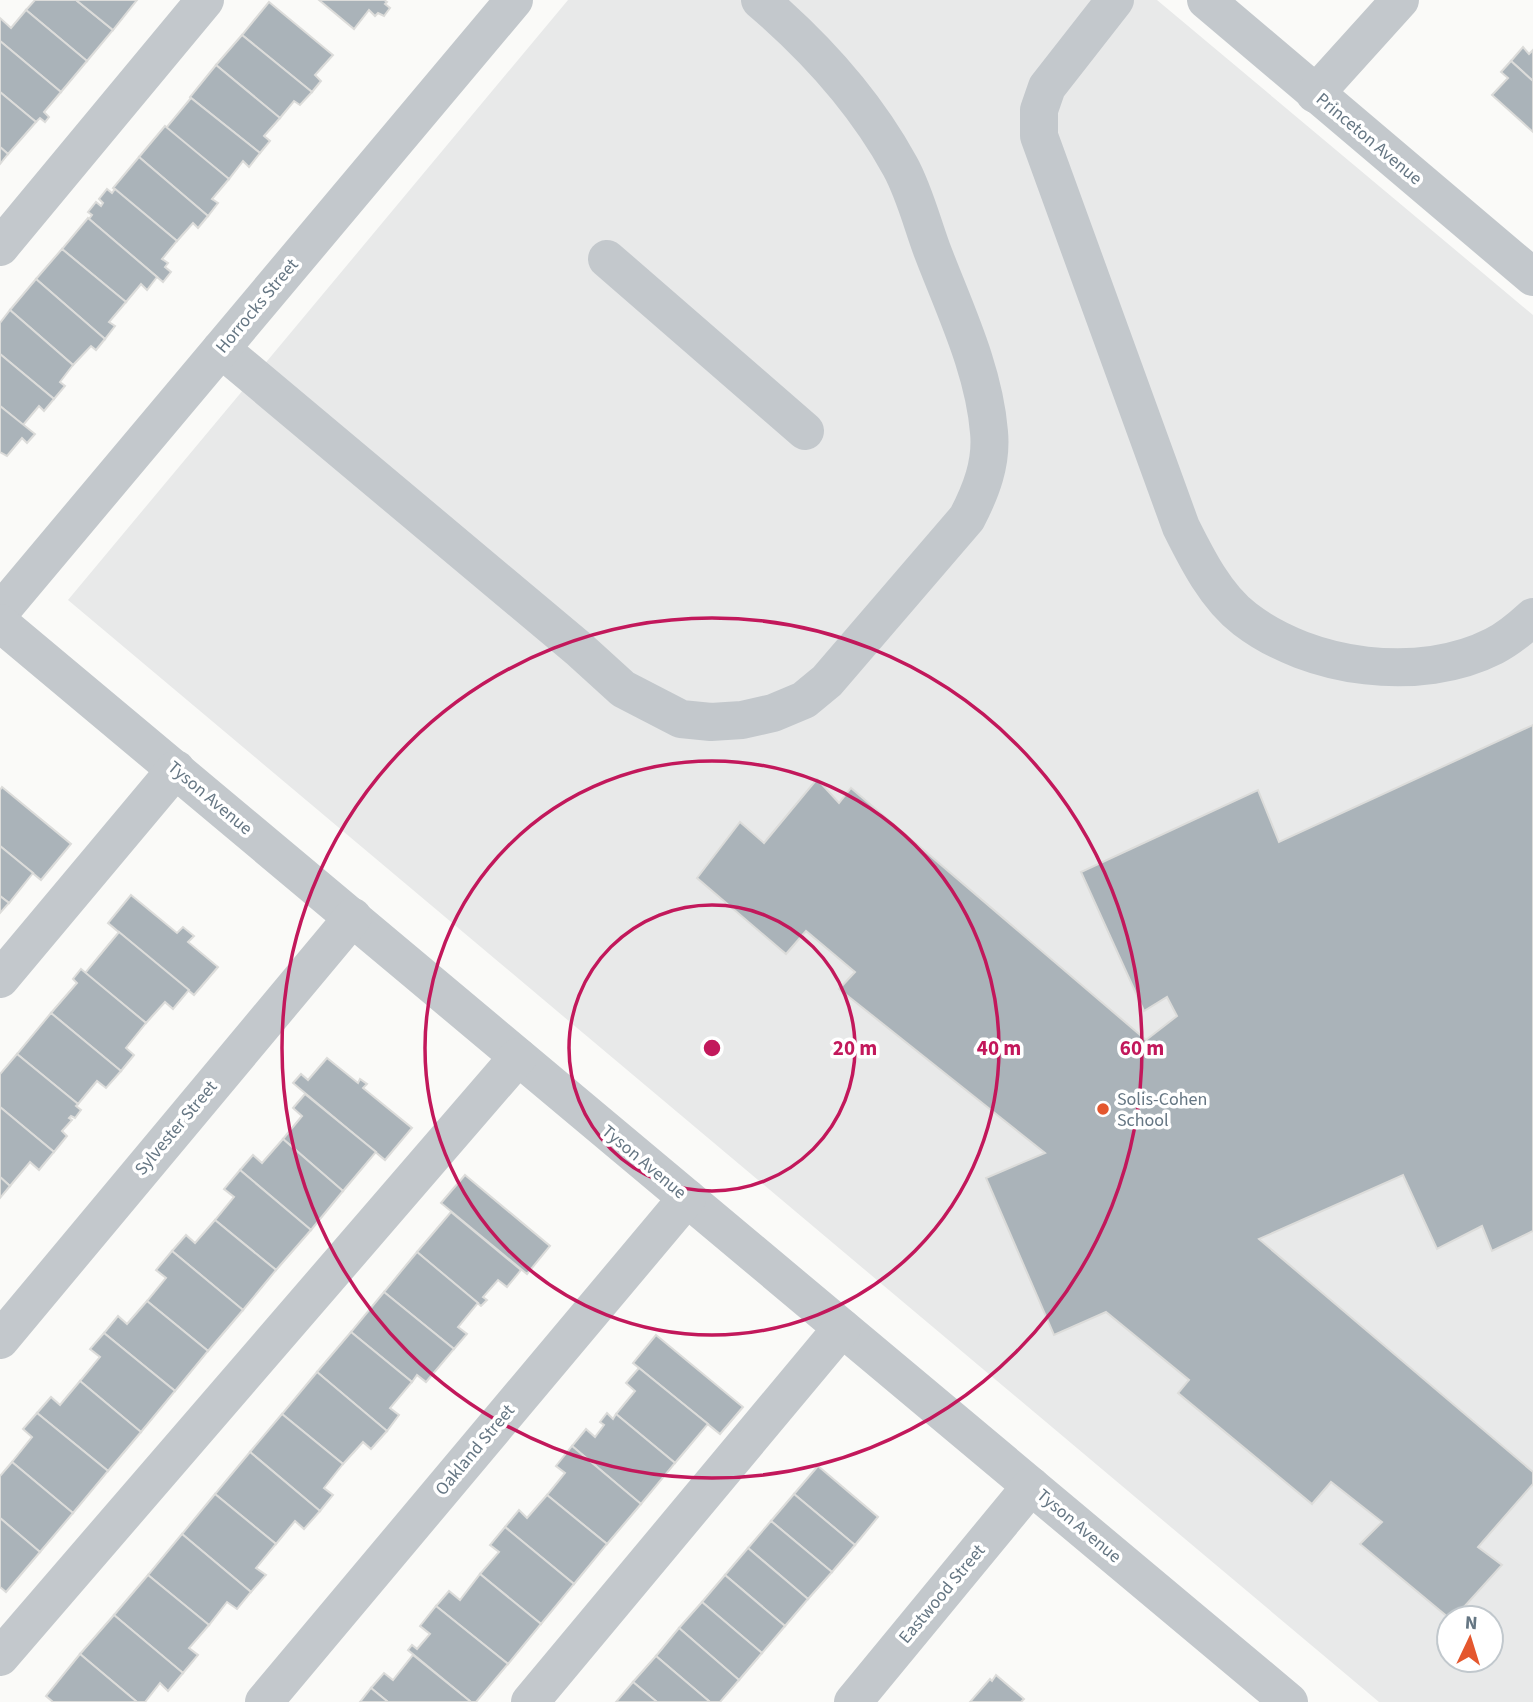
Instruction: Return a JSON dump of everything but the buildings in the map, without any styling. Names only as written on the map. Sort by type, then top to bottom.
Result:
[{"type":"street","points":[[0,247],[205,0]]},
{"type":"street","name":"Horrocks Street","points":[[0,612],[514,0]]},
{"type":"street","points":[[221,349],[569,640],[623,689],[681,719],[711,722],[752,718],[773,713],[804,700],[827,681],[967,518],[982,489],[988,464],[990,434],[985,402],[972,356],[901,167],[845,85],[797,32],[760,0]]},
{"type":"street","points":[[1115,0],[1047,87],[1040,110],[1039,136],[1181,527],[1222,595],[1244,619],[1280,640],[1349,663],[1383,667],[1417,667],[1460,659],[1495,646],[1533,617]]},
{"type":"street","name":"Princeton Avenue","points":[[1206,0],[1315,94],[1529,265]]},
{"type":"street","points":[[1315,94],[1399,0]]},
{"type":"street","points":[[607,260],[805,431]]},
{"type":"street","name":"Tyson Avenue","points":[[0,623],[1289,1702]]},
{"type":"street","points":[[0,979],[176,769]]},
{"type":"street","name":"Sylvester Street","points":[[0,1340],[353,917]]},
{"type":"street","points":[[0,1657],[519,1057]]},
{"type":"street","name":"Oakland Street","points":[[264,1702],[687,1198]]},
{"type":"street","points":[[530,1702],[842,1328]]},
{"type":"street","name":"Eastwood Street","points":[[853,1702],[1031,1486]]},
{"type":"shaded area","name":"Solis-Cohen School","points":[[568,0],[1157,0],[1533,315],[1533,1702],[1379,1702],[68,600]]},
{"type":"place","name":"Solis-Cohen School","points":[[1103,1109]]}]
